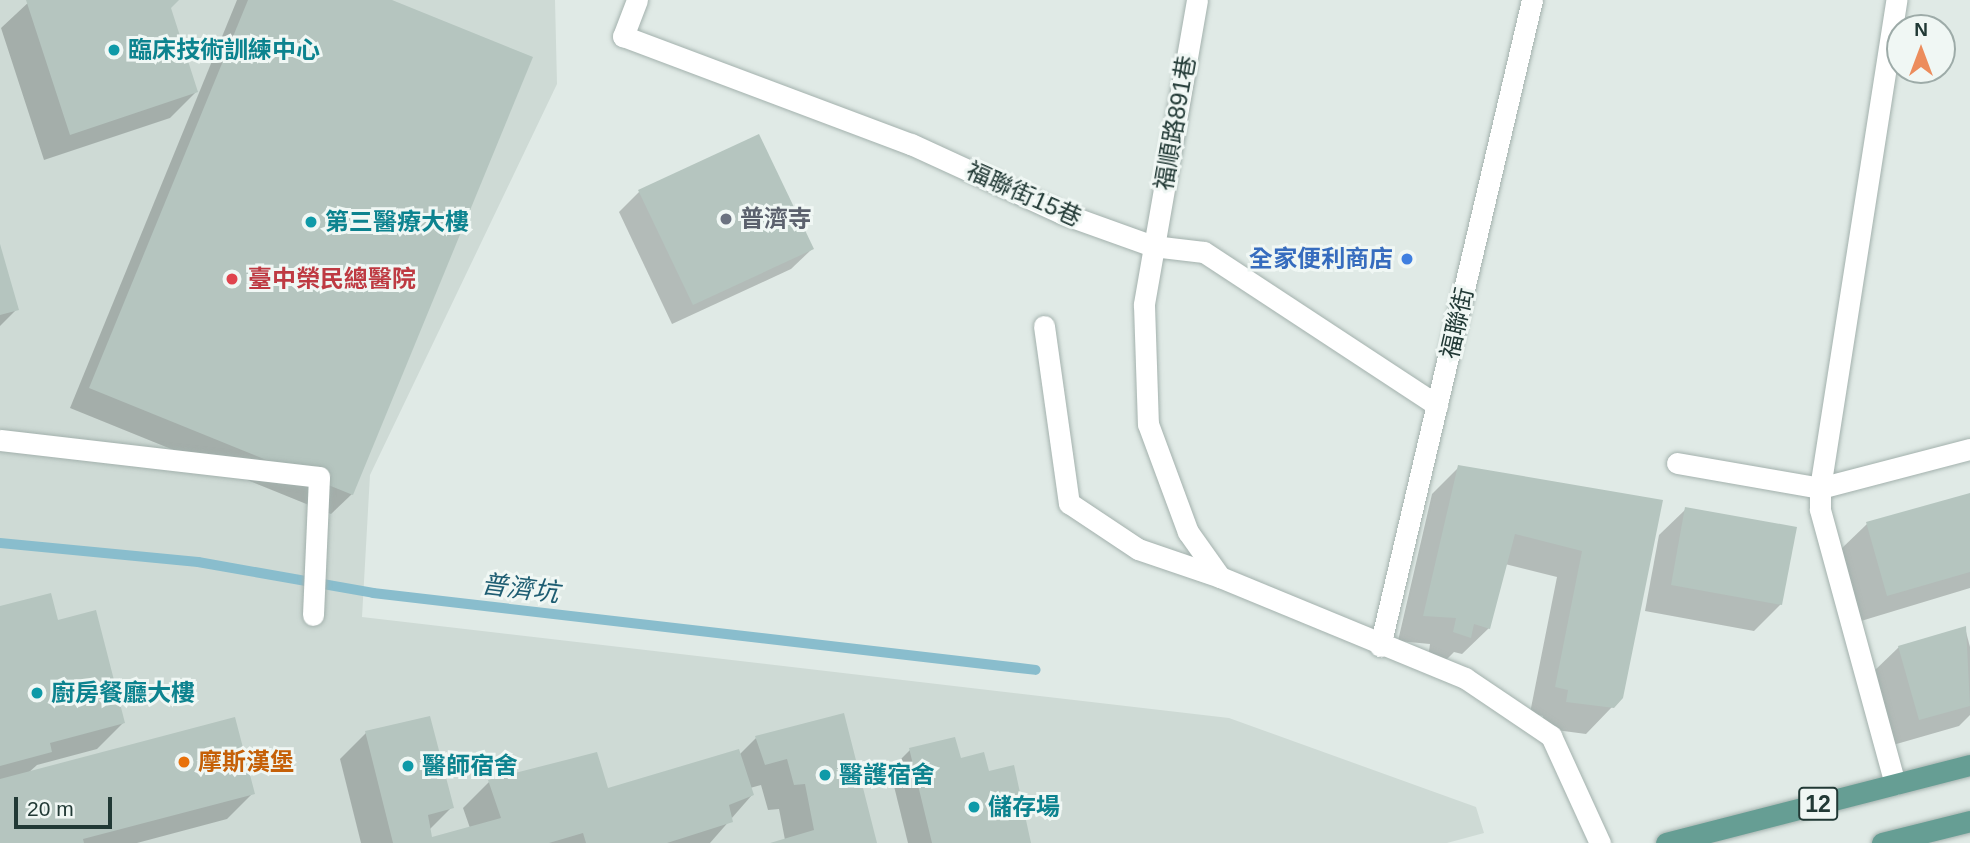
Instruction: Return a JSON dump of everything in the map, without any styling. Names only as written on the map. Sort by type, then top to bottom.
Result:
[{"type":"main road","name":"12","points":[[1666,843],[1970,765]]},
{"type":"main road","points":[[1882,843],[1970,821]]},
{"type":"street","name":"福聯街15巷","points":[[637,0],[623,36],[911,144],[1061,213],[1153,246],[1204,252],[1437,405]]},
{"type":"street","name":"福順路891巷","points":[[1197,0],[1144,305],[1147,424],[1188,532],[1220,578]]},
{"type":"street","name":"福聯街","points":[[1380,646],[1532,0]]},
{"type":"street","points":[[1895,784],[1820,509],[1820,488],[1896,0]]},
{"type":"street","points":[[1044,326],[1069,503],[1138,549],[1220,578],[1380,646],[1465,678],[1551,736],[1600,843]]},
{"type":"street","points":[[0,440],[319,477],[313,615]]},
{"type":"street","points":[[1676,463],[1820,488],[1970,449]]},
{"type":"shaded area","name":"臺中榮民總醫院","points":[[0,0],[555,0],[557,84],[370,475],[362,617],[1229,718],[1476,807],[1484,833],[1447,843],[0,843]]},
{"type":"building","name":"臨床技術訓練中心","points":[[26,0],[179,0],[171,8],[198,92],[70,135]]},
{"type":"building","name":"第三醫療大樓","points":[[248,0],[392,0],[533,57],[353,495],[89,388]]},
{"type":"building","name":"普濟寺","points":[[759,134],[814,249],[693,305],[638,190]]},
{"type":"building","points":[[0,244],[19,310],[0,315]]},
{"type":"building","points":[[1458,465],[1663,500],[1623,698],[1614,708],[1566,702],[1568,690],[1555,687],[1582,551],[1515,534],[1490,629],[1474,624],[1471,638],[1453,632],[1456,618],[1423,616]]},
{"type":"building","points":[[1970,493],[1970,572],[1887,596],[1866,522]]},
{"type":"building","points":[[1685,507],[1797,527],[1782,605],[1671,585]]},
{"type":"building","name":"廚房餐廳大樓","points":[[51,593],[58,620],[96,610],[125,723],[50,743],[52,752],[0,766],[0,606]]},
{"type":"building","points":[[1966,626],[1970,706],[1919,720],[1898,646]]},
{"type":"building","name":"醫護宿舍","points":[[844,713],[877,843],[770,843],[814,830],[805,784],[794,785],[787,759],[765,765],[755,736]]},
{"type":"building","name":"醫師宿舍","points":[[430,716],[454,808],[428,815],[432,837],[501,818],[488,780],[597,752],[608,788],[739,749],[754,795],[729,805],[733,822],[667,843],[586,843],[583,833],[549,843],[393,843],[365,731]]},
{"type":"building","points":[[235,717],[255,794],[83,839],[84,843],[0,843],[0,779]]},
{"type":"building","name":"儲存場","points":[[955,737],[961,758],[984,752],[989,771],[1014,765],[1031,843],[932,843],[909,748]]},
{"type":"waterway","name":"普濟坑","points":[[0,543],[198,562],[373,593],[1036,670]]},
{"type":"place","name":"臨床技術訓練中心","points":[[114,50]]},
{"type":"place","name":"普濟寺","points":[[726,219]]},
{"type":"place","name":"第三醫療大樓","points":[[311,222]]},
{"type":"place","name":"全家便利商店","points":[[1407,259]]},
{"type":"place","name":"臺中榮民總醫院","points":[[232,279]]},
{"type":"place","name":"廚房餐廳大樓","points":[[37,693]]},
{"type":"place","name":"摩斯漢堡","points":[[184,762]]},
{"type":"place","name":"醫師宿舍","points":[[408,766]]},
{"type":"place","name":"醫護宿舍","points":[[825,775]]},
{"type":"place","name":"儲存場","points":[[974,807]]}]
